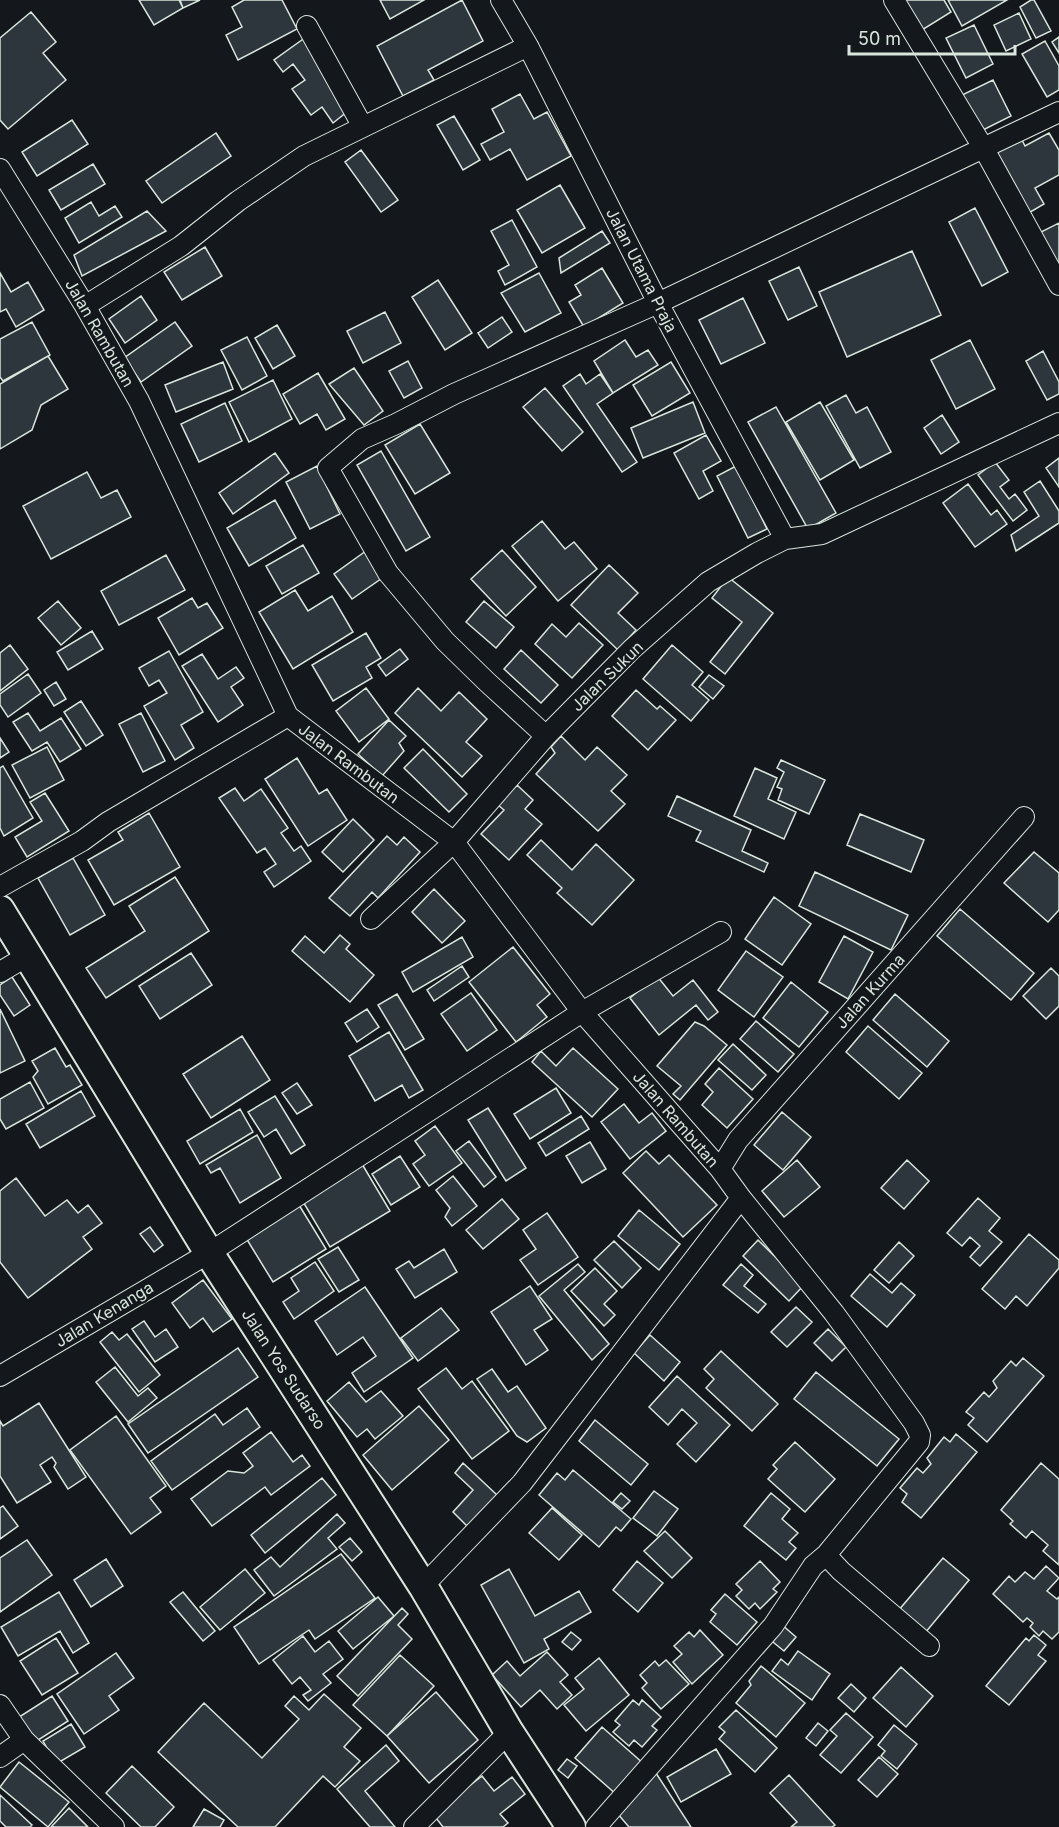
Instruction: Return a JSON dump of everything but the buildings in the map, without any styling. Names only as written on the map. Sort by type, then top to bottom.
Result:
[{"type":"street","name":"Jalan Utama Praja","points":[[501,0],[528,46],[658,303],[784,539]]},
{"type":"street","points":[[894,0],[984,149],[1059,285]]},
{"type":"street","points":[[307,26],[363,127]]},
{"type":"street","points":[[85,306],[181,246],[238,201],[304,156],[528,46]]},
{"type":"street","points":[[546,736],[486,682],[445,640],[388,573],[328,468],[362,439],[454,394],[658,303],[1059,112]]},
{"type":"street","name":"Jalan Rambutan","points":[[0,169],[85,306],[139,401],[288,716],[454,842],[582,1012],[720,1169],[834,1313],[920,1435],[919,1442],[826,1555]]},
{"type":"street","points":[[784,539],[822,534],[1059,423]]},
{"type":"street","name":"Jalan Sukun","points":[[371,919],[454,842],[546,736],[632,649],[708,582],[784,539]]},
{"type":"street","points":[[0,887],[82,841],[108,822],[288,716]]},
{"type":"street","name":"Jalan Kurma","points":[[720,1169],[738,1140],[1024,818]]},
{"type":"street","name":"Jalan Yos Sudarso","points":[[0,910],[209,1253],[423,1586],[509,1732],[570,1827]]},
{"type":"street","name":"Jalan Kenanga","points":[[0,1376],[209,1253],[582,1012],[721,932]]},
{"type":"street","points":[[0,972],[29,955]]},
{"type":"street","points":[[423,1586],[522,1483],[741,1198]]},
{"type":"street","points":[[596,1827],[773,1626],[813,1566],[826,1555],[841,1571],[929,1646]]},
{"type":"street","points":[[0,1705],[24,1740],[114,1827]]},
{"type":"street","points":[[414,1827],[509,1732]]},
{"type":"street","points":[[0,1757],[24,1740]]}]
